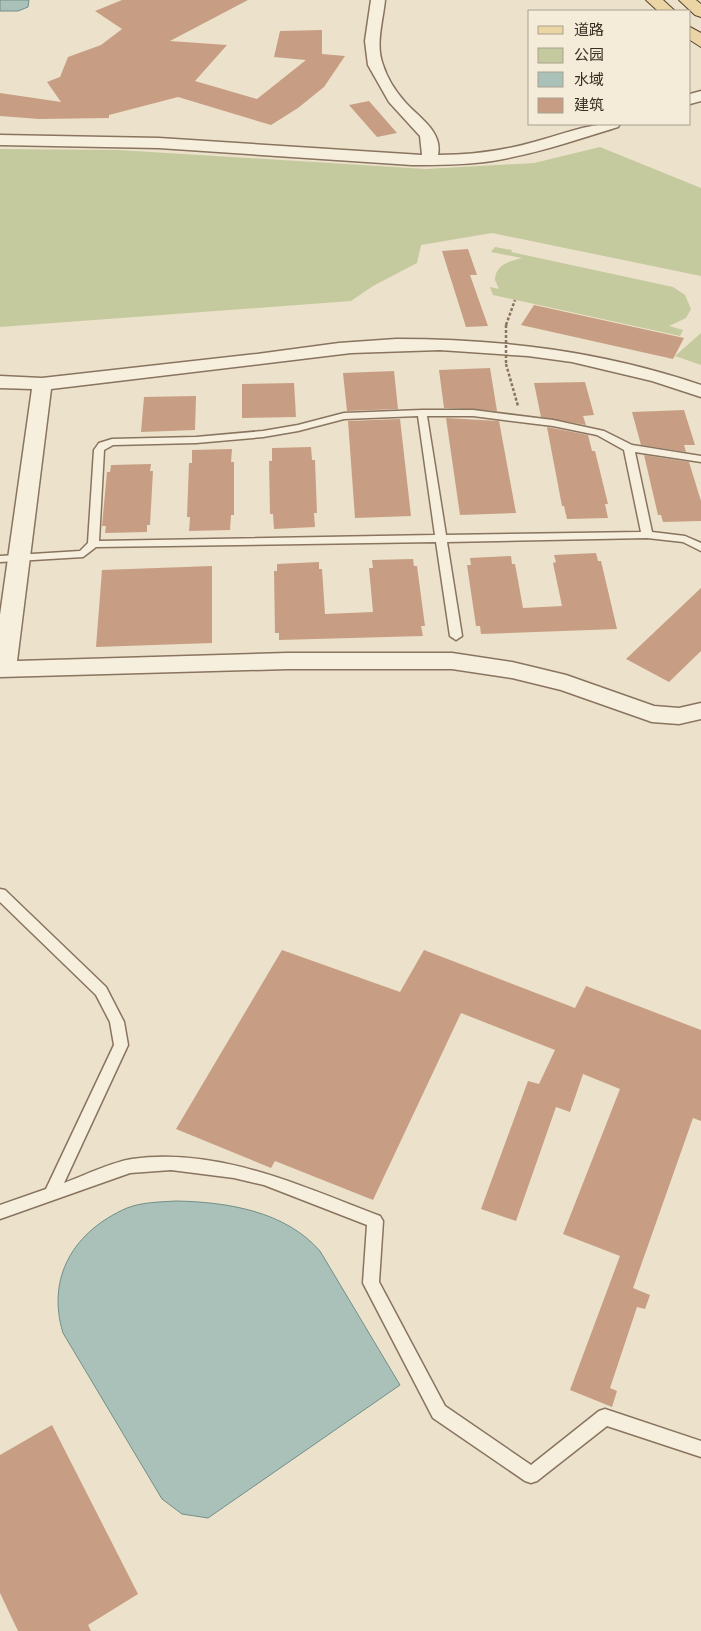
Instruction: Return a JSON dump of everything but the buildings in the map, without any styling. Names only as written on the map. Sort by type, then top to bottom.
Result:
[{"type":"main road","points":[[654,0],[666,10]]},
{"type":"main road","points":[[687,0],[701,12]]},
{"type":"main road","points":[[691,33],[701,42]]},
{"type":"street","points":[[378,0],[373,42],[374,65],[400,107],[417,120],[429,136],[432,150],[429,160]]},
{"type":"street","points":[[0,140],[103,140],[429,160],[493,156],[557,142],[609,125]]},
{"type":"street","points":[[0,382],[42,384],[348,348],[475,344],[539,350],[594,360],[701,391]]},
{"type":"street","points":[[42,384],[10,559],[2,669],[287,660],[452,661],[512,670],[566,683],[652,714],[679,716],[701,711]]},
{"type":"lane","points":[[422,412],[456,636]]},
{"type":"lane","points":[[10,559],[83,554],[93,544],[98,450],[103,445],[263,434],[298,428],[344,416],[422,412],[521,418],[600,433],[629,448],[701,459]]},
{"type":"lane","points":[[629,448],[647,535]]},
{"type":"lane","points":[[93,544],[647,535],[685,539],[700,547]]},
{"type":"lane","points":[[0,894],[101,991],[117,1022],[121,1045],[52,1192]]},
{"type":"lane","points":[[0,1212],[52,1192],[140,1164],[203,1166],[265,1178],[375,1221],[370,1283],[439,1412],[531,1475],[605,1417],[701,1449]]},
{"type":"path","points":[[515,300],[506,325],[506,363],[521,418]]},
{"type":"green space","points":[[600,147],[701,188],[701,276],[492,233],[421,245],[417,263],[373,286],[351,301],[0,327],[0,149],[119,150],[426,169],[534,163]]},
{"type":"green space","points":[[495,247],[673,287],[685,295],[691,309],[686,318],[669,326],[683,330],[680,336],[493,295],[490,287],[499,289],[495,280],[500,267],[508,262],[522,258],[491,252]]},
{"type":"green space","points":[[701,333],[701,365],[675,356]]},
{"type":"water","points":[[0,0],[29,0],[28,7],[18,11],[0,11]]},
{"type":"water","points":[[176,1201],[215,1204],[254,1211],[290,1226],[306,1237],[320,1251],[400,1385],[208,1518],[182,1514],[162,1499],[63,1333],[59,1312],[58,1293],[62,1275],[69,1258],[92,1229],[108,1218],[133,1206]]}]
